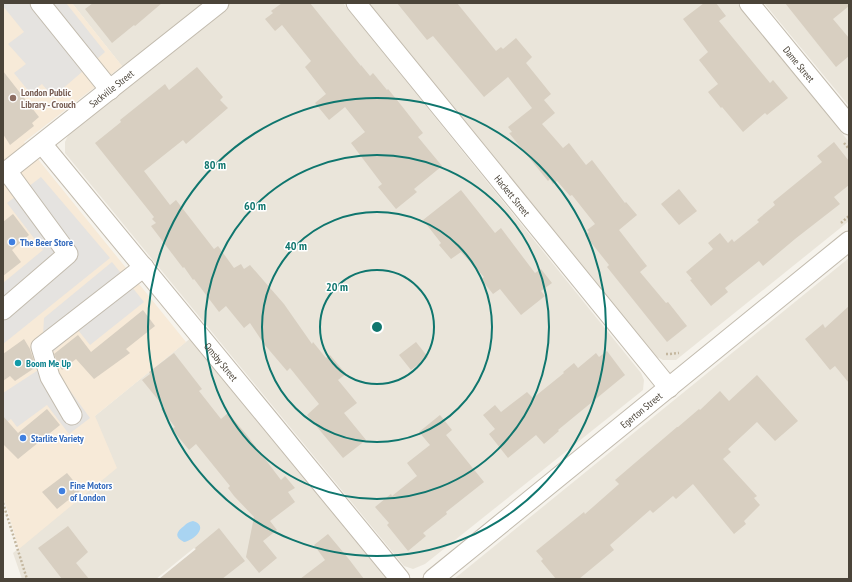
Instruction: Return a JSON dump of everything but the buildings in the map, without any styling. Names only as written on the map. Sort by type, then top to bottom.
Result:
[{"type":"street","points":[[40,3],[110,90]]},
{"type":"street","name":"Sackville Street","points":[[5,173],[219,3]]},
{"type":"street","name":"Hackett Street","points":[[356,3],[669,388]]},
{"type":"street","name":"Dame Street","points":[[749,3],[849,125]]},
{"type":"street","name":"Omsby Street","points":[[42,144],[400,579]]},
{"type":"street","points":[[3,310],[68,254],[5,173]]},
{"type":"street","name":"Egerton Street","points":[[433,579],[849,241]]},
{"type":"street","points":[[72,415],[50,377],[41,347],[144,267]]},
{"type":"path","points":[[837,226],[849,216]]},
{"type":"path","points":[[661,352],[669,354],[680,353]]},
{"type":"path","points":[[3,504],[27,579]]},
{"type":"shaded area","points":[[3,3],[72,3],[122,66],[24,142],[186,342],[95,416],[117,468],[19,549],[3,496]]},
{"type":"shaded area","points":[[3,3],[66,3],[105,52],[53,97],[42,84],[30,93],[14,73],[26,64],[8,44],[24,32],[3,6]]},
{"type":"shaded area","points":[[72,3],[208,3],[125,71]]},
{"type":"shaded area","points":[[229,3],[343,3],[641,373],[644,380],[643,390],[425,564],[413,569],[404,566],[65,153],[65,142],[71,129]]},
{"type":"shaded area","points":[[369,3],[737,3],[849,142],[849,221],[676,360],[663,360],[655,356]]},
{"type":"shaded area","points":[[764,3],[849,3],[849,106]]},
{"type":"shaded area","points":[[41,177],[110,258],[3,344],[3,283],[43,250],[7,203]]},
{"type":"shaded area","points":[[849,258],[849,579],[454,579]]},
{"type":"shaded area","points":[[112,262],[144,302],[90,345],[78,330],[46,358],[90,418],[69,434],[47,405],[17,427],[11,419],[3,425],[3,393],[46,365],[32,344],[43,335],[44,318]]},
{"type":"shaded area","points":[[192,337],[387,579],[221,579],[194,548],[156,579],[22,579],[13,553],[19,548],[95,416]]},
{"type":"water","points":[[193,521],[198,523],[200,530],[192,539],[184,542],[177,536],[177,534],[181,528]]},
{"type":"place","name":"London Public Library - Crouch","points":[[13,98]]},
{"type":"place","name":"The Beer Store","points":[[12,242]]},
{"type":"place","name":"Boom Me Up","points":[[18,363]]},
{"type":"place","name":"Starlite Variety","points":[[23,438]]},
{"type":"place","name":"Fine Motors of London","points":[[62,491]]}]
